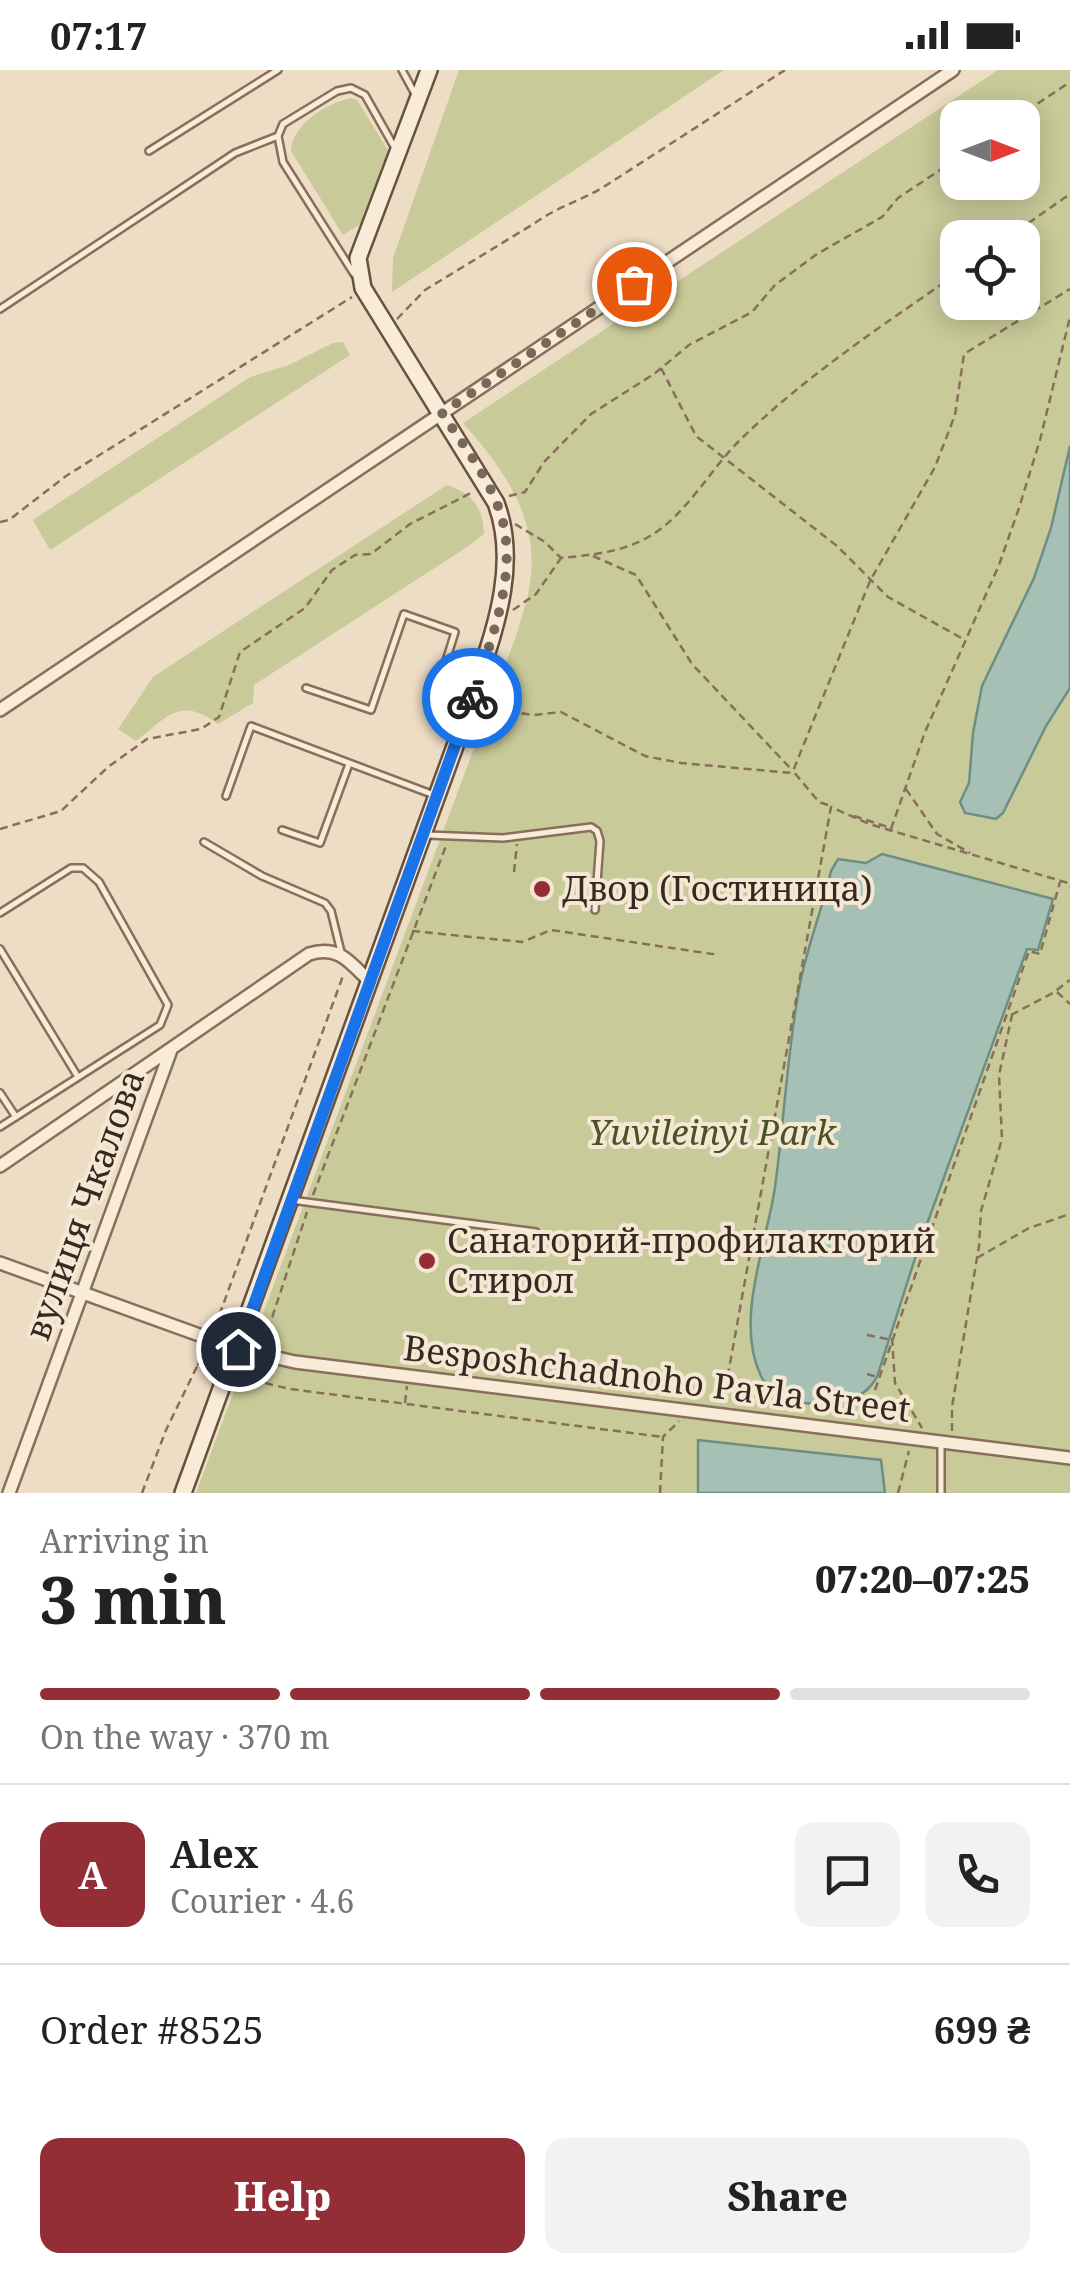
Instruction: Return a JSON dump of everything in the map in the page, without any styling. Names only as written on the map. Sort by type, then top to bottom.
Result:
[{"type":"street","points":[[184,1493],[470,705],[496,623],[505,557],[501,516],[493,496],[363,288],[358,258],[428,70]]},
{"type":"street","points":[[0,710],[952,70]]},
{"type":"street","points":[[0,1166],[308,954],[330,950],[345,956],[369,981]]},
{"type":"street","name":"вулиця Чкалова","points":[[9,1493],[171,1050]]},
{"type":"street","name":"Besposhchadnoho Pavla Street","points":[[0,1263],[238,1349],[295,1362],[1070,1458]]},
{"type":"lane","points":[[149,152],[278,70]]},
{"type":"lane","points":[[402,70],[418,100]]},
{"type":"lane","points":[[363,288],[283,162],[278,136],[284,124],[337,91],[351,88],[366,95],[397,152]]},
{"type":"lane","points":[[0,309],[235,154],[278,136]]},
{"type":"lane","points":[[306,688],[371,710],[404,614],[455,632],[436,694],[470,705]]},
{"type":"lane","points":[[226,796],[251,726],[436,796]]},
{"type":"lane","points":[[282,830],[320,842],[350,764]]},
{"type":"lane","points":[[422,835],[517,837],[582,827],[597,830],[600,841],[595,910]]},
{"type":"lane","points":[[204,842],[262,876],[326,903],[345,956]]},
{"type":"lane","points":[[0,914],[71,868],[83,868],[99,882],[165,996],[166,1016],[160,1025],[0,1128]]},
{"type":"lane","points":[[0,949],[78,1077]]},
{"type":"lane","points":[[0,1093],[16,1117]]},
{"type":"lane","points":[[290,1200],[536,1232]]},
{"type":"lane","points":[[941,1442],[941,1493]]},
{"type":"path","points":[[388,328],[408,305],[433,286],[552,210],[592,194],[785,70]]},
{"type":"path","points":[[1040,102],[1070,82]]},
{"type":"path","points":[[0,828],[61,811],[108,767],[147,739],[202,729],[219,717],[240,652],[306,608],[332,570],[354,555],[371,554],[410,524],[468,492],[493,496],[525,492],[544,462],[591,414],[689,345],[752,312],[775,285],[817,254],[882,216],[898,198],[940,170]]},
{"type":"path","points":[[1033,220],[1070,194]]},
{"type":"path","points":[[496,623],[536,594],[562,558],[591,555],[654,534],[777,408],[854,346],[940,285]]},
{"type":"path","points":[[0,522],[20,514],[66,476],[339,307],[363,288]]},
{"type":"path","points":[[794,772],[872,577],[935,468],[955,415],[964,354],[1070,288]]},
{"type":"path","points":[[891,829],[925,732],[967,640],[1019,508],[1070,317]]},
{"type":"path","points":[[661,368],[696,436],[872,577],[888,597],[967,640]]},
{"type":"path","points":[[501,516],[545,542],[562,558]]},
{"type":"path","points":[[591,555],[636,575],[692,664],[819,802],[1069,885],[1070,876]]},
{"type":"path","points":[[470,705],[534,715],[562,712],[644,756],[681,763],[794,772]]},
{"type":"path","points":[[906,788],[937,834],[972,855]]},
{"type":"path","points":[[721,1415],[831,807]]},
{"type":"path","points":[[252,1380],[310,1203],[450,836]]},
{"type":"path","points":[[514,872],[517,837]]},
{"type":"path","points":[[876,1390],[890,1338],[1028,951],[1040,954],[1060,881]]},
{"type":"path","points":[[412,931],[522,942],[551,930],[719,955]]},
{"type":"path","points":[[142,1493],[166,1430],[210,1339],[345,956]]},
{"type":"path","points":[[1005,1017],[1070,980]]},
{"type":"path","points":[[1056,991],[1070,1004]]},
{"type":"path","points":[[941,1442],[952,1407],[981,1211],[1002,1139],[998,1075],[1012,1015]]},
{"type":"path","points":[[977,1258],[1029,1228],[1070,1214]]},
{"type":"path","points":[[868,1335],[890,1338]]},
{"type":"path","points":[[890,1338],[895,1383],[941,1442]]},
{"type":"path","points":[[198,1364],[290,1390],[664,1437]]},
{"type":"path","points":[[867,1374],[876,1377]]},
{"type":"path","points":[[405,1404],[408,1376]]},
{"type":"path","points":[[660,1493],[664,1437],[689,1411]]},
{"type":"path","points":[[898,1493],[911,1438]]},
{"type":"green space","points":[[459,70],[724,70],[392,292],[393,258]]},
{"type":"green space","name":"Yuvileinyi Park","points":[[998,70],[1070,70],[1070,1493],[196,1493],[528,596],[532,560],[524,516],[492,458],[463,423],[940,108],[940,200],[1040,200],[1040,100],[953,100]]},
{"type":"green space","points":[[351,98],[357,100],[391,155],[369,219],[343,235],[291,151],[304,124],[331,105]]},
{"type":"green space","points":[[343,342],[350,355],[50,550],[33,520],[250,377]]},
{"type":"green space","points":[[447,485],[470,497],[481,516],[484,534],[467,547],[254,685],[253,703],[218,724],[184,710],[166,717],[136,741],[118,729],[153,677]]},
{"type":"shaded area","points":[[1070,446],[1070,688],[1046,726],[1003,813],[996,819],[965,813],[960,802],[969,783],[982,686],[1034,578],[1051,528]]},
{"type":"shaded area","points":[[882,854],[1053,899],[1038,950],[1027,949],[919,1246],[877,1377],[856,1397],[797,1403],[780,1397],[766,1385],[754,1354],[751,1331],[755,1282],[775,1187],[795,1014],[831,871],[838,859],[866,863]]},
{"type":"shaded area","points":[[698,1440],[881,1460],[885,1493],[698,1493]]},
{"type":"way so far","points":[[472,698],[500,608],[505,540],[491,491],[442,413],[634,284]]},
{"type":"place","name":"Двор (Гостиница)","points":[[542,889]]},
{"type":"place","name":"Санаторий-профилакторий Стирол","points":[[427,1261]]},
{"type":"route","points":[[238,1349],[472,698]]}]
